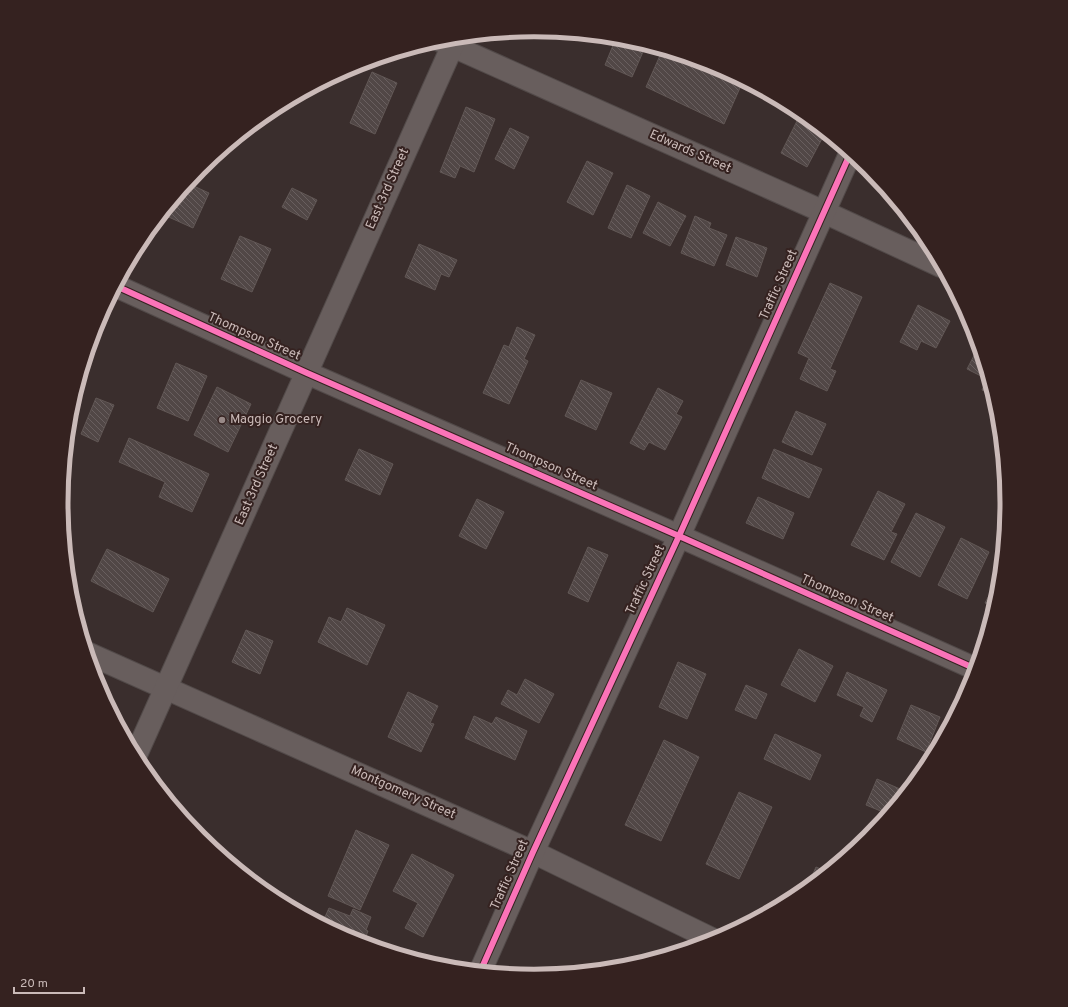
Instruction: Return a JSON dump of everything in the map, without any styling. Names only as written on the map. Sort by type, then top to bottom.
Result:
[{"type":"street","name":"Edwards Street","points":[[455,44],[933,262]]},
{"type":"street","name":"East 3rd Street","points":[[138,750],[307,373],[447,45]]},
{"type":"street","name":"Traffic Street","points":[[482,967],[533,852],[679,536],[848,159]]},
{"type":"street","name":"Thompson Street","points":[[121,288],[307,373],[679,536],[971,667]]},
{"type":"street","name":"Montgomery Street","points":[[93,656],[533,852],[707,936]]},
{"type":"building","points":[[614,44],[644,50],[632,77],[605,65]]},
{"type":"building","points":[[660,55],[693,65],[741,86],[724,124],[646,87]]},
{"type":"building","points":[[372,72],[397,83],[375,134],[350,123]]},
{"type":"building","points":[[466,107],[495,119],[474,172],[460,166],[455,178],[440,172]]},
{"type":"building","points":[[798,119],[823,137],[807,167],[781,153]]},
{"type":"building","points":[[510,128],[529,137],[514,169],[495,159]]},
{"type":"building","points":[[587,161],[613,173],[593,215],[567,202]]},
{"type":"building","points":[[627,185],[650,196],[631,238],[608,228]]},
{"type":"building","points":[[193,186],[209,193],[193,228],[167,216]]},
{"type":"building","points":[[292,188],[317,200],[307,220],[282,207]]},
{"type":"building","points":[[658,202],[686,216],[670,246],[643,233]]},
{"type":"building","points":[[695,216],[711,223],[709,228],[727,235],[714,266],[681,253]]},
{"type":"building","points":[[240,236],[271,249],[252,292],[221,279]]},
{"type":"building","points":[[736,237],[767,248],[757,277],[726,265]]},
{"type":"building","points":[[419,244],[457,260],[449,277],[441,274],[435,290],[405,277]]},
{"type":"building","points":[[830,283],[862,297],[830,369],[836,371],[827,391],[800,379],[809,358],[798,353]]},
{"type":"building","points":[[918,305],[950,321],[936,348],[921,341],[917,350],[900,342]]},
{"type":"building","points":[[517,327],[535,335],[524,359],[528,361],[509,404],[483,393],[504,345],[509,347]]},
{"type":"building","points":[[976,353],[983,377],[967,369]]},
{"type":"building","points":[[176,363],[207,376],[188,421],[157,408]]},
{"type":"building","points":[[581,380],[612,393],[596,430],[565,416]]},
{"type":"building","points":[[985,383],[987,392],[982,390]]},
{"type":"building","name":"Maggio Grocery","points":[[217,387],[251,404],[228,452],[194,435]]},
{"type":"building","points":[[658,388],[683,401],[676,414],[682,417],[665,450],[649,442],[644,450],[630,443]]},
{"type":"building","points":[[96,398],[114,405],[98,442],[81,434]]},
{"type":"building","points":[[796,411],[826,424],[812,455],[782,442]]},
{"type":"building","points":[[129,438],[209,474],[192,512],[159,497],[165,482],[119,462]]},
{"type":"building","points":[[359,449],[393,464],[380,495],[345,480]]},
{"type":"building","points":[[774,449],[822,469],[809,498],[762,478]]},
{"type":"building","points":[[878,491],[905,504],[891,532],[897,534],[884,560],[851,545]]},
{"type":"building","points":[[758,497],[794,513],[783,539],[746,523]]},
{"type":"building","points":[[477,499],[504,512],[486,549],[459,536]]},
{"type":"building","points":[[916,513],[945,527],[920,577],[891,562]]},
{"type":"building","points":[[961,538],[989,552],[967,599],[938,585]]},
{"type":"building","points":[[588,547],[608,555],[588,602],[568,593]]},
{"type":"building","points":[[107,549],[169,579],[153,612],[91,581]]},
{"type":"building","points":[[993,588],[990,605],[985,603]]},
{"type":"building","points":[[347,608],[385,625],[367,665],[318,642],[329,617],[341,622]]},
{"type":"building","points":[[246,630],[273,641],[260,674],[232,662]]},
{"type":"building","points":[[799,649],[833,666],[815,702],[781,685]]},
{"type":"building","points":[[678,662],[706,674],[687,719],[659,707]]},
{"type":"building","points":[[847,672],[887,690],[872,722],[860,716],[864,707],[837,695]]},
{"type":"building","points":[[525,679],[554,694],[539,723],[501,704],[508,690],[517,695]]},
{"type":"building","points":[[746,685],[767,694],[756,719],[735,710]]},
{"type":"building","points":[[408,692],[438,706],[430,723],[434,724],[421,752],[388,737]]},
{"type":"building","points":[[911,705],[940,717],[926,752],[897,739]]},
{"type":"building","points":[[474,716],[492,724],[496,717],[527,731],[515,760],[465,738]]},
{"type":"building","points":[[775,734],[821,755],[810,780],[764,759]]},
{"type":"building","points":[[664,740],[699,757],[661,841],[625,825]]},
{"type":"building","points":[[877,779],[902,790],[884,812],[866,805]]},
{"type":"building","points":[[739,792],[772,807],[739,879],[706,864]]},
{"type":"building","points":[[356,830],[389,845],[360,910],[328,896]]},
{"type":"building","points":[[412,854],[454,875],[423,937],[405,928],[418,903],[393,891]]},
{"type":"building","points":[[816,867],[823,870],[818,874],[811,879]]},
{"type":"building","points":[[329,908],[350,916],[353,909],[371,917],[366,930],[368,931],[365,938],[309,912],[310,910],[325,917]]},
{"type":"building","points":[[371,938],[388,946],[384,945],[370,940]]},
{"type":"cycle path","points":[[482,967],[533,852],[679,536],[848,159]]},
{"type":"cycle path","points":[[121,288],[307,373],[679,536],[971,667]]},
{"type":"place","name":"Maggio Grocery","points":[[222,420]]}]
